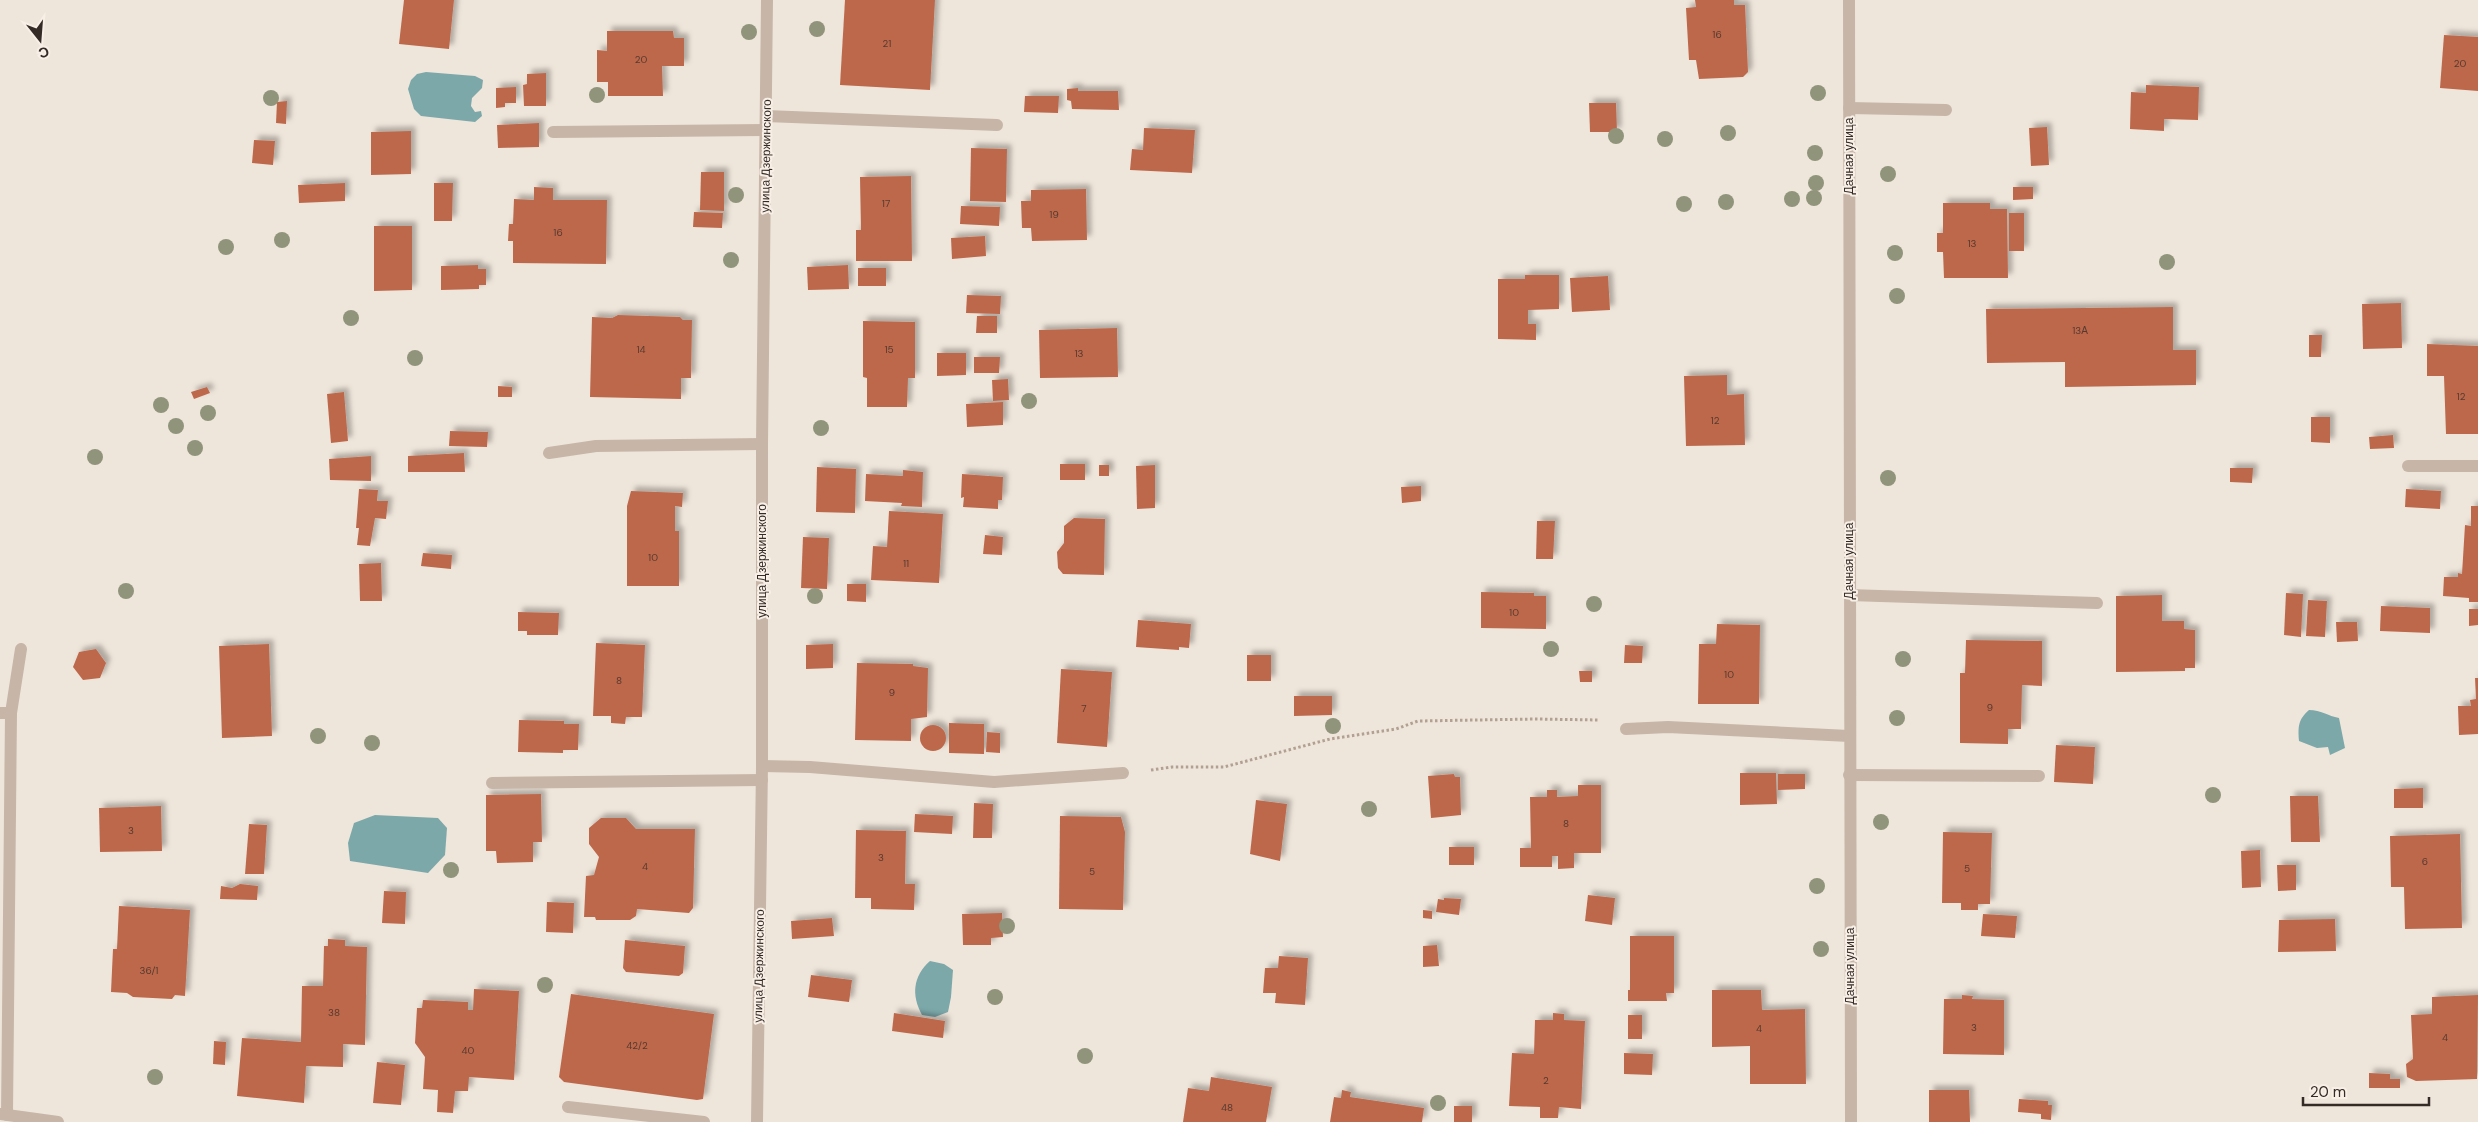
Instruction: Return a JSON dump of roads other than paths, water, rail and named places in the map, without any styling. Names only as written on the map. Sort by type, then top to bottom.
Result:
[{"type":"street","name":"улица Дзержинского","points":[[757,1122],[762,780],[762,444],[767,0]]},
{"type":"street","name":"Дачная улица","points":[[1849,0],[1851,1122]]},
{"type":"street","points":[[1849,108],[1946,110]]},
{"type":"street","points":[[766,116],[997,125]]},
{"type":"street","points":[[552,132],[766,130]]},
{"type":"street","points":[[550,452],[596,446],[762,444]]},
{"type":"street","points":[[2408,466],[2478,466]]},
{"type":"street","points":[[1849,596],[2097,603]]},
{"type":"street","points":[[21,649],[6,713],[4,1115],[58,1122]]},
{"type":"street","points":[[1626,729],[1668,727],[1849,736]]},
{"type":"street","points":[[762,766],[810,767],[994,782],[1123,773]]},
{"type":"street","points":[[1849,775],[2039,776]]},
{"type":"street","points":[[492,783],[762,780]]},
{"type":"street","points":[[568,1107],[704,1122]]},
{"type":"water","points":[[426,72],[475,76],[483,80],[482,88],[472,98],[471,106],[475,112],[481,111],[482,116],[475,122],[421,116],[414,109],[408,89],[411,80],[417,74]]},
{"type":"water","points":[[2309,710],[2339,718],[2345,748],[2330,755],[2328,747],[2317,748],[2299,741],[2300,724]]},
{"type":"water","points":[[375,815],[438,818],[447,828],[445,855],[428,873],[350,861],[348,843],[354,823]]},
{"type":"water","points":[[930,961],[944,964],[953,970],[948,1012],[935,1017],[922,1015],[918,1008],[915,993],[917,979]]}]
